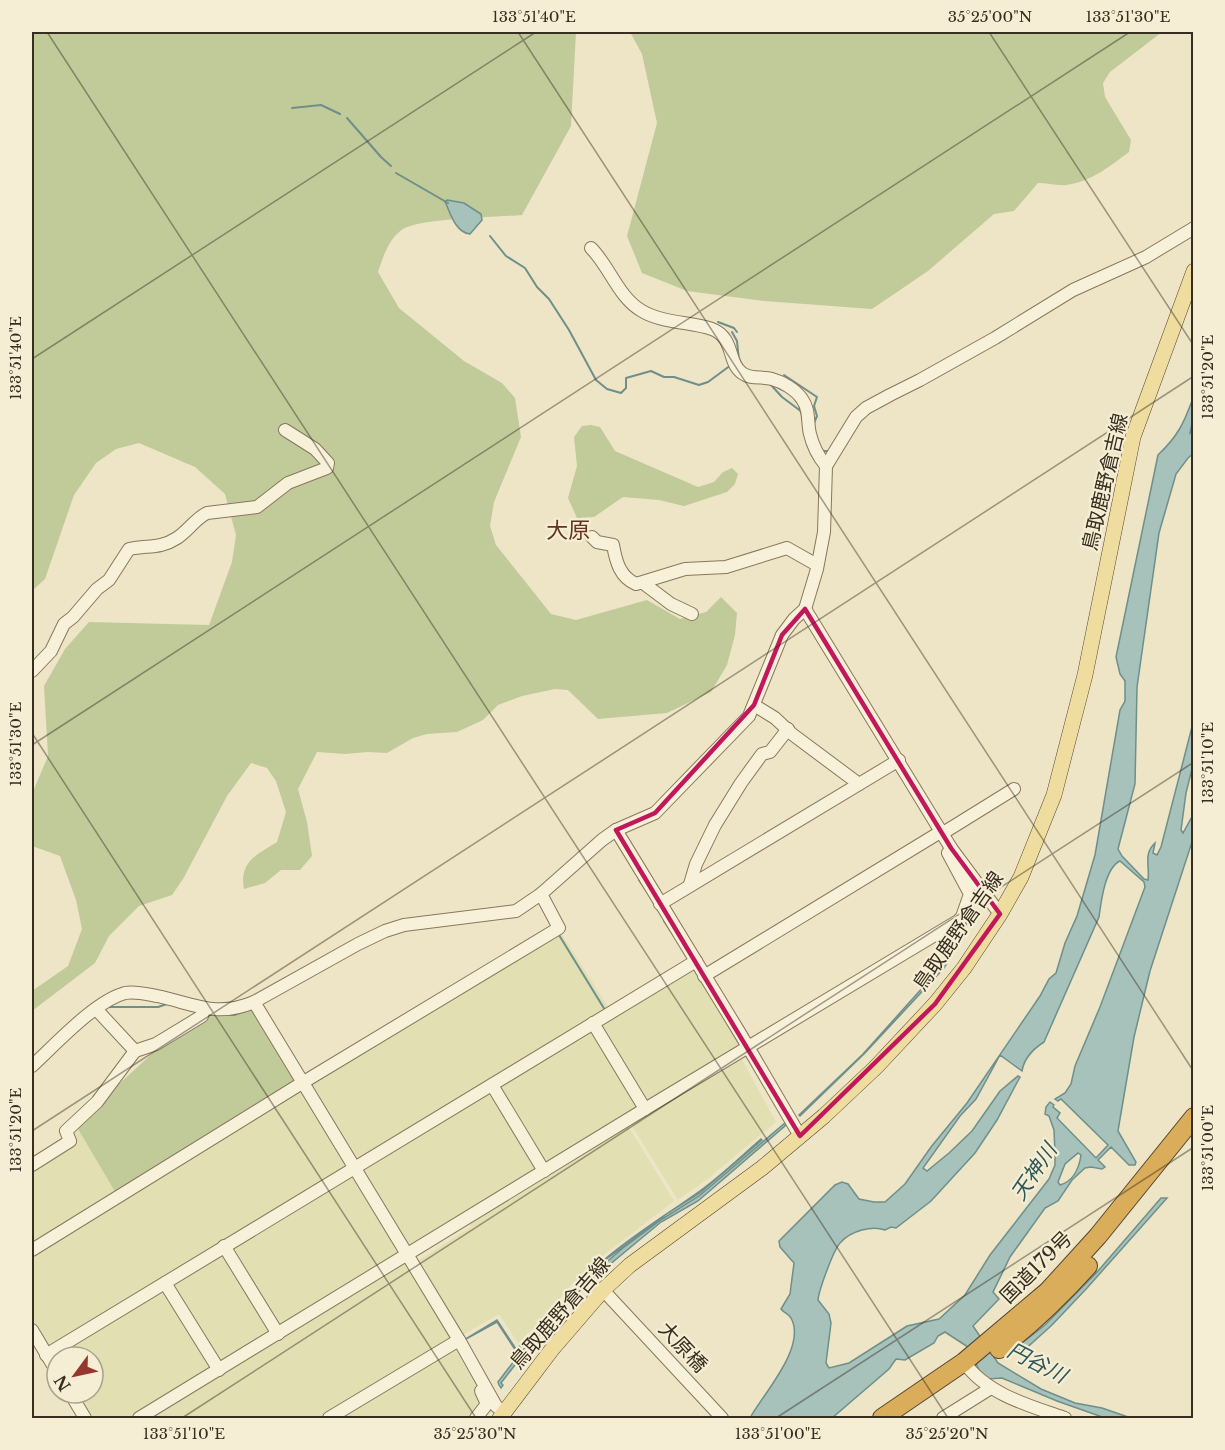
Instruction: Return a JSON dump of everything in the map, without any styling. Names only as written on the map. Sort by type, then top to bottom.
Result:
[{"type":"highway","name":"国道179号","points":[[904,1419],[967,1367],[1048,1291],[1098,1236],[1194,1117]]},
{"type":"highway","name":"国道179号","points":[[882,1419],[1025,1329],[1060,1297],[1126,1222],[1194,1133]]},
{"type":"main road","name":"鳥取鹿野倉吉線","points":[[502,1416],[553,1348],[603,1290],[630,1265],[762,1168],[824,1116],[876,1067],[935,1004],[964,968],[1000,915],[1021,877],[1054,795],[1085,675],[1133,437],[1160,358],[1194,271]]},
{"type":"street","points":[[32,1066],[109,999],[127,993],[139,992],[177,1000],[204,1009],[238,1009],[385,931],[404,925],[516,911],[541,894],[616,830],[655,813],[748,716],[782,635],[805,609],[818,565],[824,532],[826,466],[852,423],[866,408],[890,394],[920,381],[1073,290],[1146,257],[1194,228]]},
{"type":"street","points":[[591,248],[600,257],[625,297],[642,312],[713,330],[729,344],[739,371],[748,377],[772,379],[780,376],[803,400],[808,411],[810,434],[816,454],[826,466]]},
{"type":"street","points":[[32,671],[51,651],[64,624],[97,589],[110,580],[129,549],[154,548],[165,544],[177,538],[207,513],[257,507],[288,483],[327,468],[328,463],[315,449],[285,430]]},
{"type":"street","points":[[592,537],[597,542],[613,545],[617,564],[628,580],[636,584],[685,569],[726,567],[787,548],[818,565]]},
{"type":"street","points":[[643,583],[674,606],[692,614]]},
{"type":"street","points":[[805,609],[951,848],[1000,915]]},
{"type":"street","points":[[754,705],[859,784]]},
{"type":"street","points":[[690,884],[696,864],[715,825],[741,783],[762,754],[770,752],[788,729]]},
{"type":"street","points":[[660,904],[899,760]]},
{"type":"street","points":[[704,976],[1014,789]]},
{"type":"street","points":[[616,830],[800,1136]]},
{"type":"street","points":[[139,1419],[962,917],[970,894],[948,854],[951,848]]},
{"type":"street","points":[[32,1250],[559,928],[541,894]]},
{"type":"street","points":[[62,1345],[696,961]]},
{"type":"street","points":[[255,1002],[502,1416]]},
{"type":"street","points":[[96,1009],[135,1051]]},
{"type":"street","points":[[32,1165],[70,1141],[66,1131],[96,1102],[135,1051],[150,1047],[183,1028],[202,1016],[204,1009]]},
{"type":"street","points":[[593,1023],[645,1109]]},
{"type":"street","points":[[492,1085],[544,1172]]},
{"type":"street","points":[[224,1246],[278,1334]]},
{"type":"street","points":[[165,1282],[219,1370]]},
{"type":"street","name":"大原橋","points":[[603,1290],[722,1419]]},
{"type":"street","points":[[32,1330],[45,1353]]},
{"type":"street","points":[[329,1419],[457,1342]]},
{"type":"street","points":[[457,1342],[487,1404],[476,1419]]},
{"type":"street","points":[[967,1367],[992,1388],[1065,1419]]},
{"type":"street","points":[[943,1419],[992,1388]]},
{"type":"street","points":[[77,1405],[85,1419]]},
{"type":"highlighted area","points":[[805,609],[951,848],[1000,914],[935,1004],[800,1136],[616,830],[655,813],[754,705],[782,635]]},
{"type":"shaded area","points":[[559,930],[610,1010],[355,1164],[308,1083],[372,1045],[374,1047],[380,1044],[379,1041]]},
{"type":"shaded area","points":[[693,966],[741,1046],[646,1106],[596,1025]]},
{"type":"shaded area","points":[[593,1026],[642,1109],[544,1168],[495,1086]]},
{"type":"shaded area","points":[[740,1056],[776,1122],[710,1177],[678,1200],[630,1123]]},
{"type":"shaded area","points":[[492,1088],[541,1170],[407,1248],[359,1169]]},
{"type":"shaded area","points":[[302,1089],[349,1166],[58,1345],[46,1345],[32,1326],[32,1252]]},
{"type":"shaded area","points":[[628,1126],[674,1201],[600,1258],[572,1284],[539,1323],[518,1343],[499,1314],[461,1336],[416,1262],[471,1227],[469,1224],[414,1259],[414,1254]]},
{"type":"shaded area","points":[[77,1128],[117,1195],[32,1247],[32,1167],[72,1141],[68,1132]]},
{"type":"shaded area","points":[[352,1172],[402,1252],[277,1330],[228,1249]]},
{"type":"shaded area","points":[[224,1250],[273,1330],[218,1366],[167,1284]]},
{"type":"shaded area","points":[[404,1260],[455,1341],[324,1418],[142,1418]]},
{"type":"shaded area","points":[[165,1286],[215,1368],[133,1418],[88,1418],[80,1405],[105,1405],[105,1345],[67,1345]]},
{"type":"shaded area","points":[[454,1347],[483,1398],[474,1418],[332,1418]]},
{"type":"green space","points":[[32,32],[576,32],[571,126],[522,215],[442,220],[413,225],[403,229],[390,243],[378,272],[399,308],[464,361],[502,383],[515,398],[521,437],[494,502],[490,526],[496,545],[551,614],[576,620],[647,600],[680,619],[706,612],[721,597],[737,613],[735,635],[727,665],[711,692],[667,713],[598,719],[568,690],[555,689],[522,696],[498,705],[483,720],[457,732],[427,734],[413,738],[387,753],[317,752],[298,789],[307,822],[312,856],[300,870],[281,870],[265,883],[244,889],[244,872],[247,866],[256,855],[277,842],[286,812],[276,781],[267,768],[251,763],[227,796],[183,879],[172,895],[139,906],[109,936],[95,963],[32,1011],[32,991],[68,966],[82,929],[76,900],[60,856],[32,846],[32,794],[48,756],[44,686],[65,649],[89,622],[209,625],[232,562],[236,535],[225,494],[195,467],[139,443],[116,449],[96,463],[74,495],[45,579],[32,591]]},
{"type":"green space","points":[[630,32],[1162,32],[1110,72],[1103,83],[1105,97],[1131,140],[1129,152],[1100,173],[1084,181],[1063,185],[1038,183],[1014,211],[994,214],[928,271],[872,309],[764,301],[687,291],[642,273],[627,236],[657,123],[642,54]]},
{"type":"green space","points":[[582,426],[600,427],[615,451],[698,487],[714,482],[723,472],[732,468],[738,474],[735,484],[727,492],[684,506],[659,500],[623,497],[594,517],[577,518],[568,498],[577,466],[574,437]]},
{"type":"green space","points":[[254,1007],[295,1080],[117,1195],[75,1124],[167,1040],[208,1013]]},
{"type":"water","points":[[447,200],[464,203],[481,214],[482,220],[470,234],[461,231],[455,223],[445,202]]},
{"type":"water","points":[[1193,398],[1190,433],[1193,431],[1193,454],[1176,474],[1159,533],[1137,687],[1135,784],[1118,849],[1144,879],[1148,880],[1149,851],[1155,843],[1153,853],[1157,855],[1161,847],[1193,723],[1193,765],[1186,793],[1181,830],[1183,833],[1193,815],[1193,839],[1150,971],[1134,1037],[1118,1131],[1136,1162],[1135,1165],[1129,1165],[1111,1147],[1098,1160],[1105,1167],[1102,1169],[1085,1168],[1072,1180],[1058,1201],[1045,1208],[1010,1257],[993,1292],[999,1299],[973,1326],[998,1363],[1041,1389],[1075,1403],[1102,1408],[1131,1418],[1105,1418],[1002,1378],[987,1379],[982,1376],[968,1347],[945,1332],[938,1336],[934,1343],[905,1360],[896,1359],[889,1369],[832,1418],[750,1418],[781,1370],[793,1342],[794,1330],[791,1318],[781,1309],[790,1294],[794,1263],[780,1247],[779,1241],[835,1185],[842,1182],[848,1184],[859,1199],[885,1202],[905,1184],[931,1147],[967,1103],[1040,996],[1049,979],[1056,973],[1065,943],[1077,916],[1095,855],[1120,710],[1125,701],[1125,681],[1120,674],[1116,657],[1158,455],[1183,422]],"holes":[[[1120,861],[1144,882],[1145,887],[1075,1066],[1071,1084],[1065,1093],[1055,1099],[1058,1101],[1061,1099],[1108,1145],[1096,1158],[1057,1118],[1060,1113],[1050,1102],[1045,1114],[1049,1116],[1054,1130],[1055,1165],[1049,1179],[990,1255],[965,1295],[939,1319],[907,1326],[849,1363],[829,1368],[826,1363],[831,1323],[829,1314],[818,1300],[827,1270],[838,1246],[845,1238],[862,1230],[896,1228],[931,1201],[975,1153],[997,1120],[1020,1077],[1018,1076],[1000,1091],[972,1131],[949,1153],[927,1171],[923,1168],[960,1116],[976,1099],[1000,1055],[1022,1071],[1030,1055],[1044,1042],[1099,917],[1107,878]],[[1078,1153],[1081,1155],[1075,1174],[1069,1181],[1060,1185],[1058,1182],[1065,1164]]]},
{"type":"water","points":[[975,897],[977,897],[959,943],[944,968],[864,1054],[800,1116],[863,1054],[942,966],[952,950]]},
{"type":"water","points":[[785,1123],[786,1125],[698,1201],[661,1222],[591,1280],[570,1300],[525,1352],[501,1383],[503,1385],[501,1388],[498,1382],[546,1325],[516,1351],[497,1322],[464,1340],[497,1320],[516,1349],[539,1328],[581,1282],[604,1260],[638,1234],[705,1187],[762,1140],[700,1193],[668,1213],[604,1261],[576,1288],[552,1317],[589,1277],[623,1248],[662,1219],[699,1196]]},
{"type":"water","points":[[1161,1198],[1167,1198],[1052,1325],[1022,1352],[1018,1349],[1017,1347],[1045,1325],[1098,1271]]},
{"type":"waterway","points":[[292,108],[321,105],[340,114]]},
{"type":"waterway","points":[[347,118],[391,166]]},
{"type":"waterway","points":[[396,173],[448,203]]},
{"type":"waterway","points":[[490,236],[506,256],[525,268],[537,287],[549,299],[596,380],[607,389],[621,393],[626,388],[626,378],[651,371],[664,377],[674,377],[699,385],[708,382],[731,365]]},
{"type":"waterway","points":[[718,322],[734,328],[737,332]]},
{"type":"waterway","points":[[732,332],[737,341],[739,361]]},
{"type":"waterway","points":[[784,375],[817,397],[814,406],[817,416],[814,423]]},
{"type":"waterway","points":[[771,385],[782,397],[802,412]]},
{"type":"waterway","points":[[822,451],[828,451]]},
{"type":"waterway","points":[[639,880],[646,890]]},
{"type":"waterway","points":[[664,921],[672,933]]},
{"type":"waterway","points":[[559,935],[605,1010]]},
{"type":"waterway","points":[[108,1007],[158,1007],[167,1004]]},
{"type":"waterway","points":[[207,1015],[234,1015],[252,1009]]},
{"type":"district","name":"大原","points":[[568,530]]},
{"type":"water label","name":"天神川","points":[[1034,1172]]},
{"type":"water label","name":"円谷川","points":[[1037,1363]]}]
